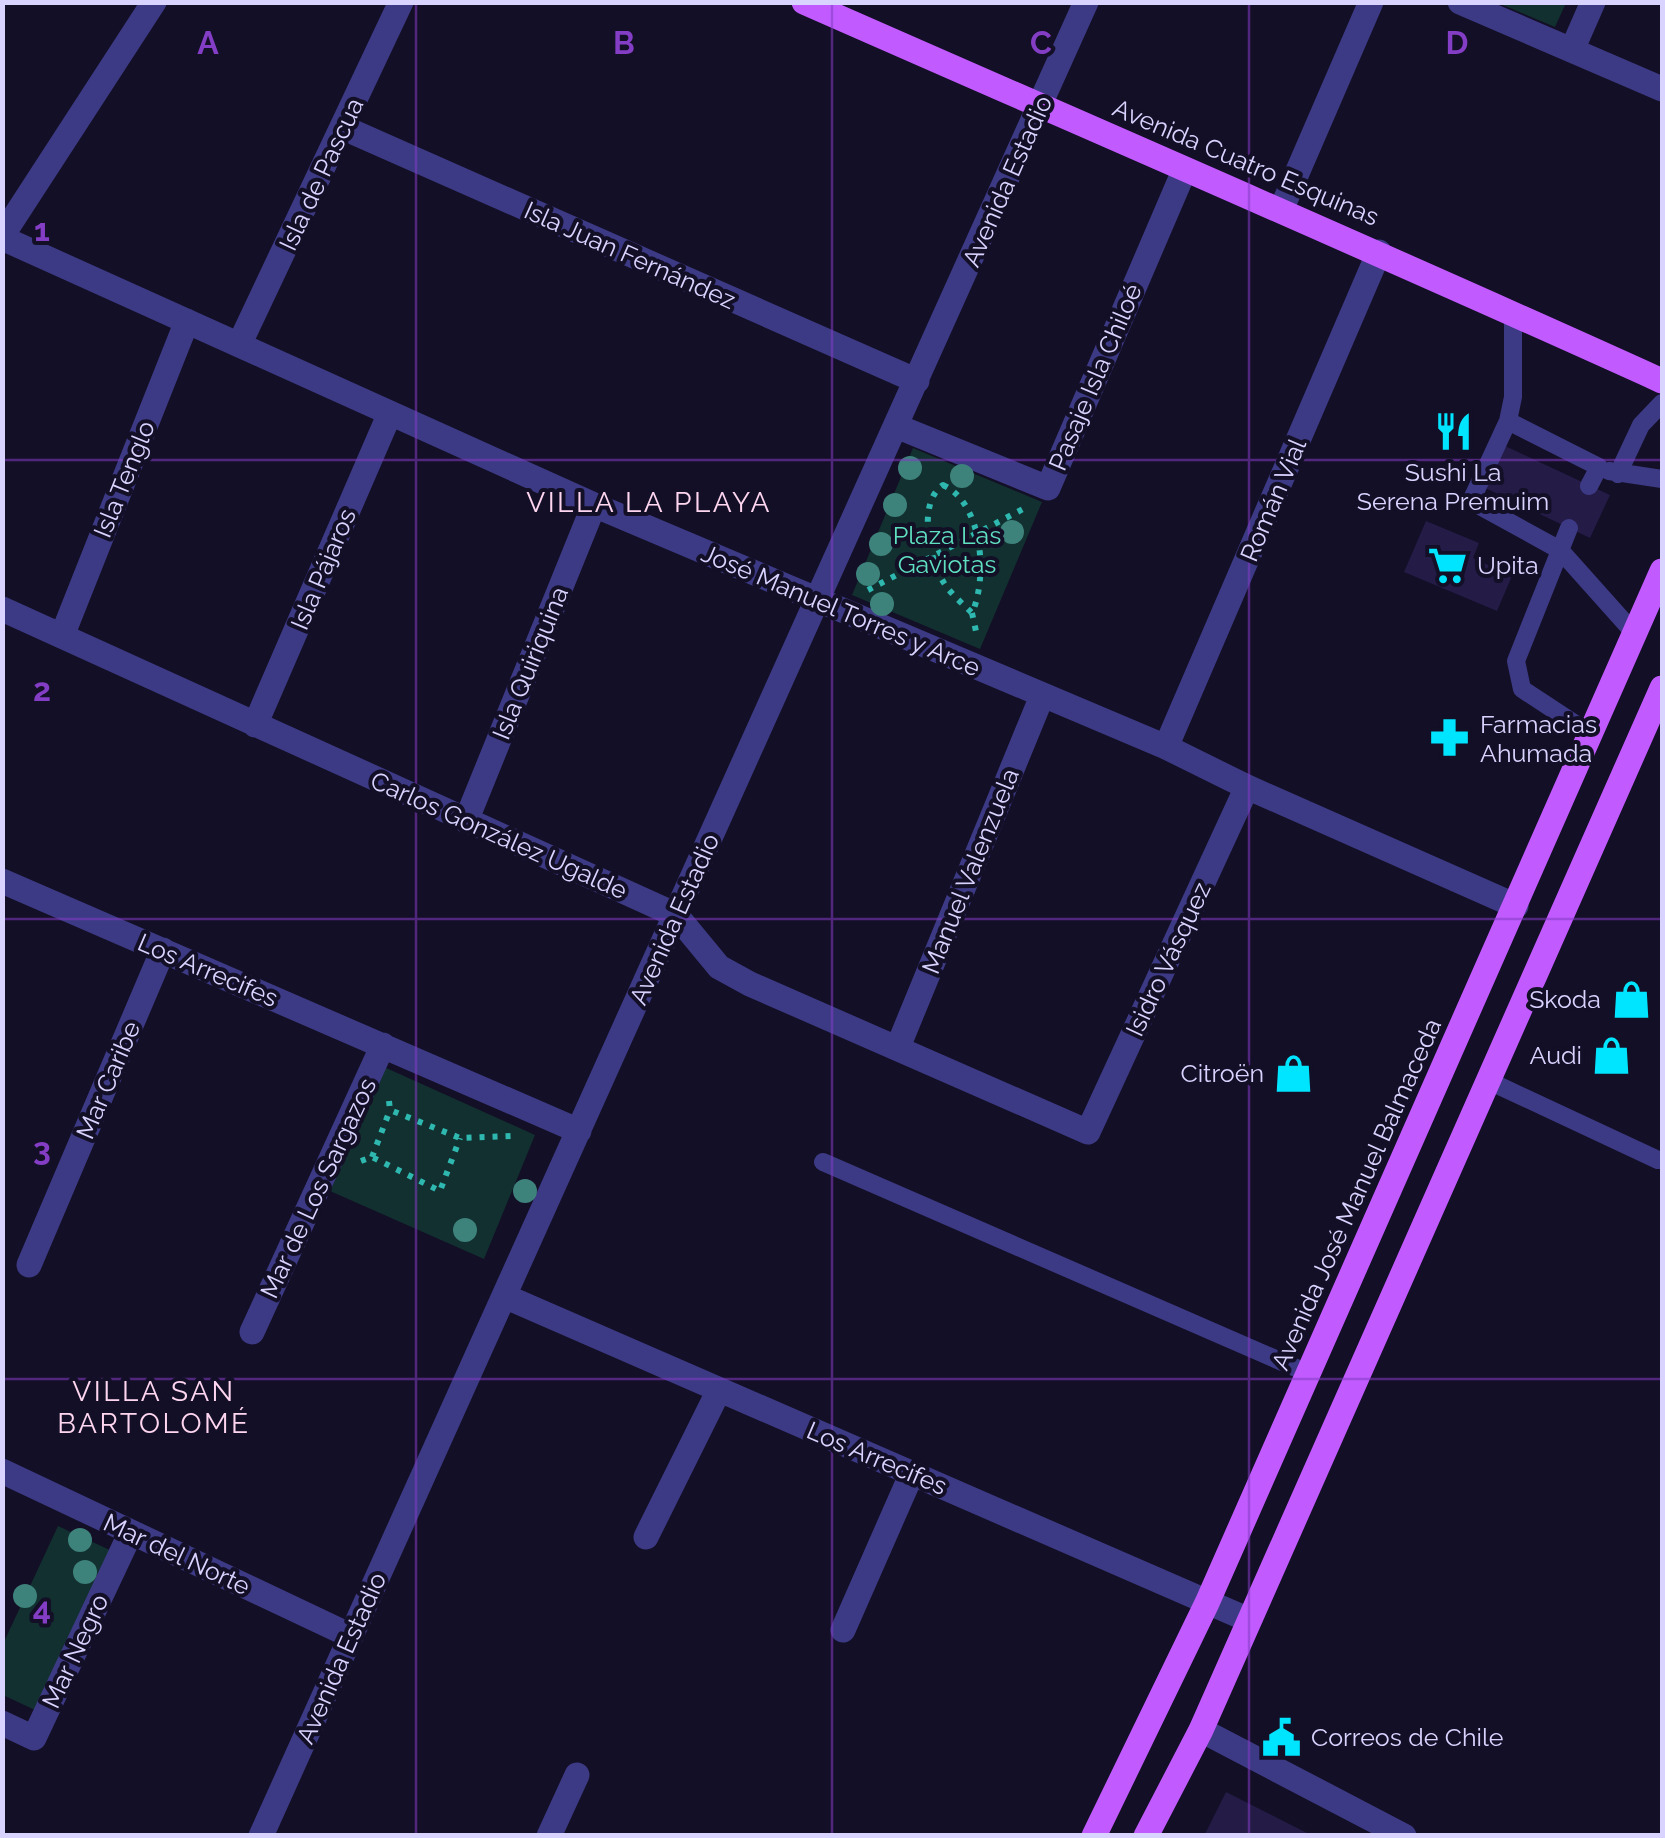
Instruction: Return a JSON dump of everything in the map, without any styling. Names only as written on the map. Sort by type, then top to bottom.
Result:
[{"type":"main road","name":"Avenida Cuatro Esquinas","points":[[804,2],[1380,252],[1662,381]]},
{"type":"main road","name":"Avenida José Manuel Balmaceda","points":[[1094,1836],[1207,1603],[1310,1374],[1662,571]]},
{"type":"main road","points":[[1146,1836],[1201,1730],[1662,690]]},
{"type":"street","points":[[2,237],[154,2]]},
{"type":"street","name":"Isla de Pascua","points":[[240,345],[401,2]]},
{"type":"street","name":"Avenida Estadio","points":[[270,1833],[351,1636],[1086,2]]},
{"type":"street","points":[[1281,210],[1371,2]]},
{"type":"street","points":[[1460,2],[1662,90]]},
{"type":"street","points":[[1572,50],[1594,2]]},
{"type":"street","name":"Isla Juan Fernández","points":[[344,128],[916,381]]},
{"type":"street","name":"Pasaje Isla Chiloé","points":[[896,426],[1048,488],[1184,170]]},
{"type":"street","name":"José Manuel Torres y Arce","points":[[2,237],[594,505],[1166,747],[1516,906]]},
{"type":"street","name":"Román Vial","points":[[1166,747],[1380,252]]},
{"type":"street","name":"Isla Tenglo","points":[[62,636],[187,321]]},
{"type":"street","name":"Isla Pájaros","points":[[256,724],[390,413]]},
{"type":"street","name":"Isla Quiriquina","points":[[466,821],[594,505]]},
{"type":"street","name":"Carlos González Ugalde","points":[[2,609],[676,915],[719,967],[750,984],[1088,1132]]},
{"type":"street","name":"Manuel Valenzuela","points":[[898,1046],[1042,696]]},
{"type":"street","name":"Isidro Vásquez","points":[[1088,1132],[1248,787]]},
{"type":"street","name":"Los Arrecifes","points":[[2,881],[579,1131]]},
{"type":"street","name":"Mar Caribe","points":[[29,1265],[163,950]]},
{"type":"street","name":"Mar de Los Sargazos","points":[[252,1332],[384,1045]]},
{"type":"street","name":"Los Arrecifes","points":[[504,1296],[1250,1620]]},
{"type":"street","points":[[646,1537],[719,1390]]},
{"type":"street","name":"Mar del Norte","points":[[2,1471],[351,1636]]},
{"type":"street","points":[[842,1630],[912,1473]]},
{"type":"street","name":"Mar Negro","points":[[2,1723],[34,1738],[130,1532]]},
{"type":"street","points":[[1201,1730],[1404,1836]]},
{"type":"street","points":[[549,1836],[577,1775]]},
{"type":"lane","points":[[1513,314],[1508,421],[1472,501],[1560,550],[1634,634]]},
{"type":"lane","points":[[1618,474],[1640,425],[1662,403]]},
{"type":"lane","points":[[1508,421],[1599,467],[1618,474],[1662,479]]},
{"type":"lane","points":[[1589,486],[1599,467]]},
{"type":"lane","points":[[1569,528],[1516,660],[1522,689],[1592,735]]},
{"type":"lane","points":[[1491,1082],[1658,1160]]},
{"type":"lane","points":[[822,1162],[1310,1374]]},
{"type":"path","points":[[949,486],[967,508],[976,532],[982,579],[972,613],[942,582],[933,555],[926,531],[936,490],[949,486]]},
{"type":"path","points":[[818,600],[852,595],[880,585],[1040,501],[1048,488]]},
{"type":"path","points":[[372,1157],[390,1110],[388,1096]]},
{"type":"path","points":[[390,1110],[460,1138],[516,1136]]},
{"type":"path","points":[[324,1174],[372,1157],[440,1191],[460,1138]]},
{"type":"green space","points":[[1498,3],[1566,3],[1555,27]]},
{"type":"green space","name":"Plaza Las Gaviotas","points":[[913,448],[1042,502],[980,649],[852,595]]},
{"type":"green space","points":[[384,1067],[535,1135],[484,1259],[330,1191]]},
{"type":"green space","points":[[58,1526],[112,1551],[37,1711],[3,1695],[3,1644]]},
{"type":"building","points":[[1501,444],[1610,495],[1590,538],[1481,486]]},
{"type":"building","name":"Upita","points":[[1426,521],[1479,543],[1473,558],[1512,576],[1497,611],[1404,572]]},
{"type":"building","points":[[1226,1792],[1313,1836],[1204,1836]]},
{"type":"place","name":"Sushi La Serena Premuim","points":[[1453,431]]},
{"type":"place","name":"Upita","points":[[1447,565]]},
{"type":"place","name":"Farmacias Ahumada","points":[[1450,738]]},
{"type":"place","name":"Skoda","points":[[1631,999]]},
{"type":"place","name":"Audi","points":[[1612,1055]]},
{"type":"place","name":"Citroën","points":[[1294,1073]]},
{"type":"place","name":"Correos de Chile","points":[[1281,1737]]},
{"type":"district","name":"VILLA LA PLAYA","points":[[649,502]]},
{"type":"district","name":"VILLA SAN BARTOLOMÉ","points":[[154,1407]]}]
